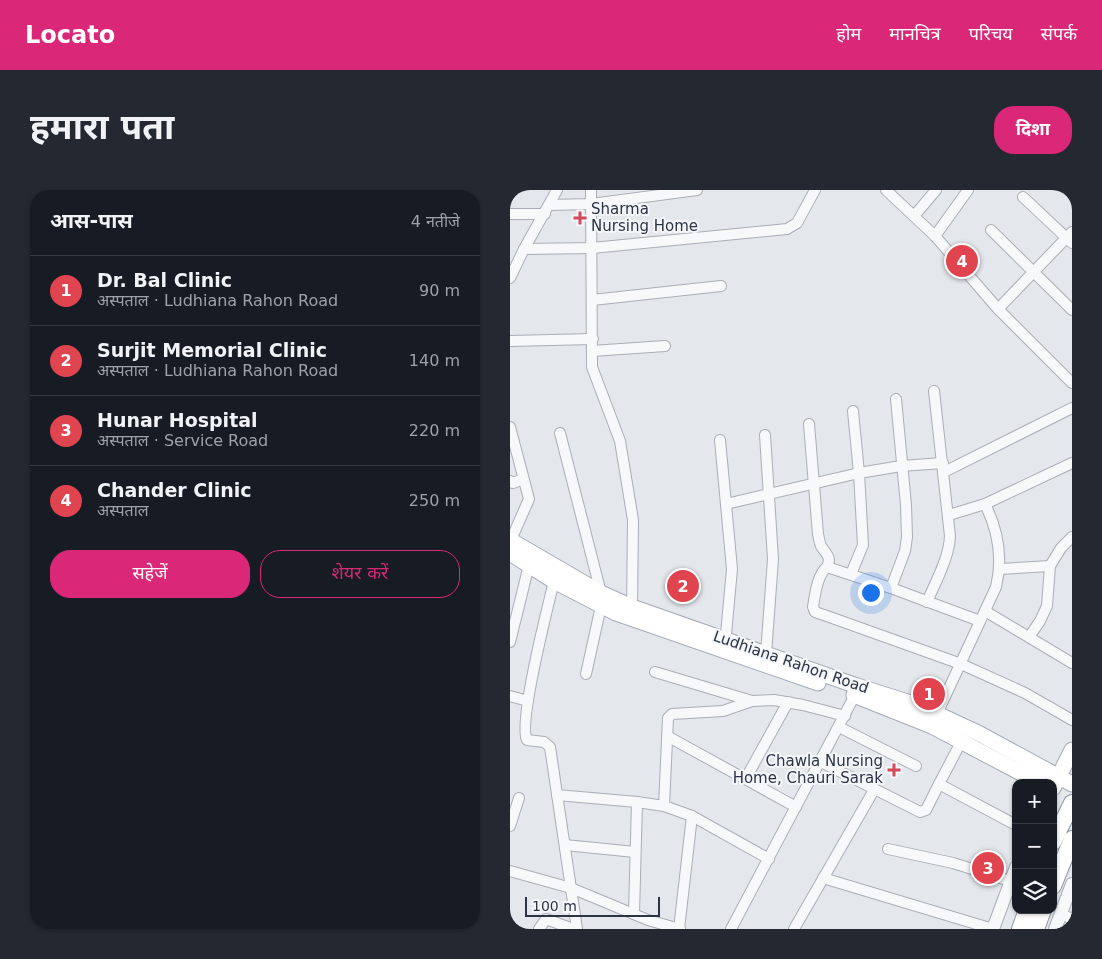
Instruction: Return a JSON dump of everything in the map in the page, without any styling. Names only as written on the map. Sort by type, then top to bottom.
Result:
[{"type":"highway","points":[[1057,833],[1072,801]]},
{"type":"highway","points":[[1057,876],[1072,839]]},
{"type":"highway","points":[[1020,929],[1026,914]]},
{"type":"highway","points":[[1036,929],[1042,914]]},
{"type":"main road","name":"Ludhiana Rahon Road","points":[[510,544],[601,599]]},
{"type":"main road","name":"Ludhiana Rahon Road","points":[[510,544],[529,565],[554,581],[632,613],[725,645],[932,726],[1032,779]]},
{"type":"main road","name":"Ludhiana Rahon Road","points":[[725,645],[766,654],[920,706],[978,732],[1059,785],[1072,801]]},
{"type":"main road","points":[[1059,785],[1072,750]]},
{"type":"street","points":[[510,278],[514,263],[558,190]]},
{"type":"street","points":[[591,190],[592,367],[620,442],[633,520],[632,613]]},
{"type":"street","points":[[510,214],[697,190]]},
{"type":"street","points":[[524,249],[592,248],[787,229],[797,223],[815,190]]},
{"type":"street","points":[[886,190],[935,236],[998,310],[1072,383]]},
{"type":"street","points":[[914,216],[936,190]]},
{"type":"street","points":[[935,236],[968,190]]},
{"type":"street","points":[[998,310],[1070,238],[1023,197]]},
{"type":"street","points":[[991,230],[1072,310]]},
{"type":"street","points":[[592,300],[721,286]]},
{"type":"street","points":[[510,341],[593,339]]},
{"type":"street","points":[[592,351],[665,346]]},
{"type":"street","points":[[928,602],[950,544],[944,467],[934,391]]},
{"type":"street","points":[[891,588],[905,551],[907,537],[906,505],[896,400]]},
{"type":"street","points":[[726,504],[859,473],[901,466],[944,467],[1072,408]]},
{"type":"street","points":[[851,574],[863,545],[853,411]]},
{"type":"street","points":[[809,424],[818,534],[820,543],[830,557],[828,568],[824,570],[814,598],[813,607],[815,612],[961,664],[1025,693],[1072,720]]},
{"type":"street","points":[[510,427],[529,499],[510,544]]},
{"type":"street","points":[[560,433],[601,599],[586,674]]},
{"type":"street","points":[[765,435],[773,559],[766,654]]},
{"type":"street","points":[[720,440],[732,569],[725,645]]},
{"type":"street","points":[[949,515],[985,504],[1072,463]]},
{"type":"street","points":[[510,481],[513,483],[523,479]]},
{"type":"street","points":[[937,714],[996,587],[1000,570],[996,533],[985,504]]},
{"type":"street","points":[[1029,637],[1047,606],[1050,566],[1061,548],[1072,537]]},
{"type":"street","points":[[510,642],[529,565]]},
{"type":"street","points":[[1000,570],[1050,566]]},
{"type":"street","points":[[828,568],[851,574],[928,602],[982,616],[1029,637],[1072,663]]},
{"type":"street","points":[[554,581],[528,701],[525,738],[529,741],[544,742],[550,747],[577,929]]},
{"type":"street","points":[[655,672],[752,701]]},
{"type":"street","points":[[510,696],[528,701]]},
{"type":"street","points":[[731,929],[856,696]]},
{"type":"street","points":[[664,806],[668,718],[672,714],[723,711],[752,701],[774,700],[845,716]]},
{"type":"street","points":[[746,778],[788,702]]},
{"type":"street","points":[[839,727],[916,766]]},
{"type":"street","points":[[667,736],[796,807]]},
{"type":"street","points":[[821,762],[920,812],[926,810],[961,742]]},
{"type":"street","points":[[939,784],[1014,824]]},
{"type":"street","points":[[794,929],[874,790]]},
{"type":"street","points":[[557,795],[664,806],[692,816],[769,859]]},
{"type":"street","points":[[510,826],[519,798]]},
{"type":"street","points":[[634,914],[637,802]]},
{"type":"street","points":[[510,871],[571,888],[634,914],[646,924],[680,929],[692,816]]},
{"type":"street","points":[[565,845],[635,852]]},
{"type":"street","points":[[888,849],[952,863],[1010,881]]},
{"type":"street","points":[[823,878],[993,929],[1015,869]]},
{"type":"street","points":[[1055,929],[1066,916],[1072,884]]},
{"type":"street","points":[[538,929],[546,918],[573,929]]},
{"type":"place","name":"Sharma Nursing Home","points":[[580,218]]},
{"type":"place","name":"Chander Clinic","points":[[962,261]]},
{"type":"place","name":"Surjit Memorial Clinic","points":[[683,586]]},
{"type":"place","name":"Dr. Bal Clinic","points":[[929,694]]},
{"type":"place","name":"Chawla Nursing Home, Chauri Sarak","points":[[894,770]]},
{"type":"place","name":"Hunar Hospital","points":[[988,868]]}]
